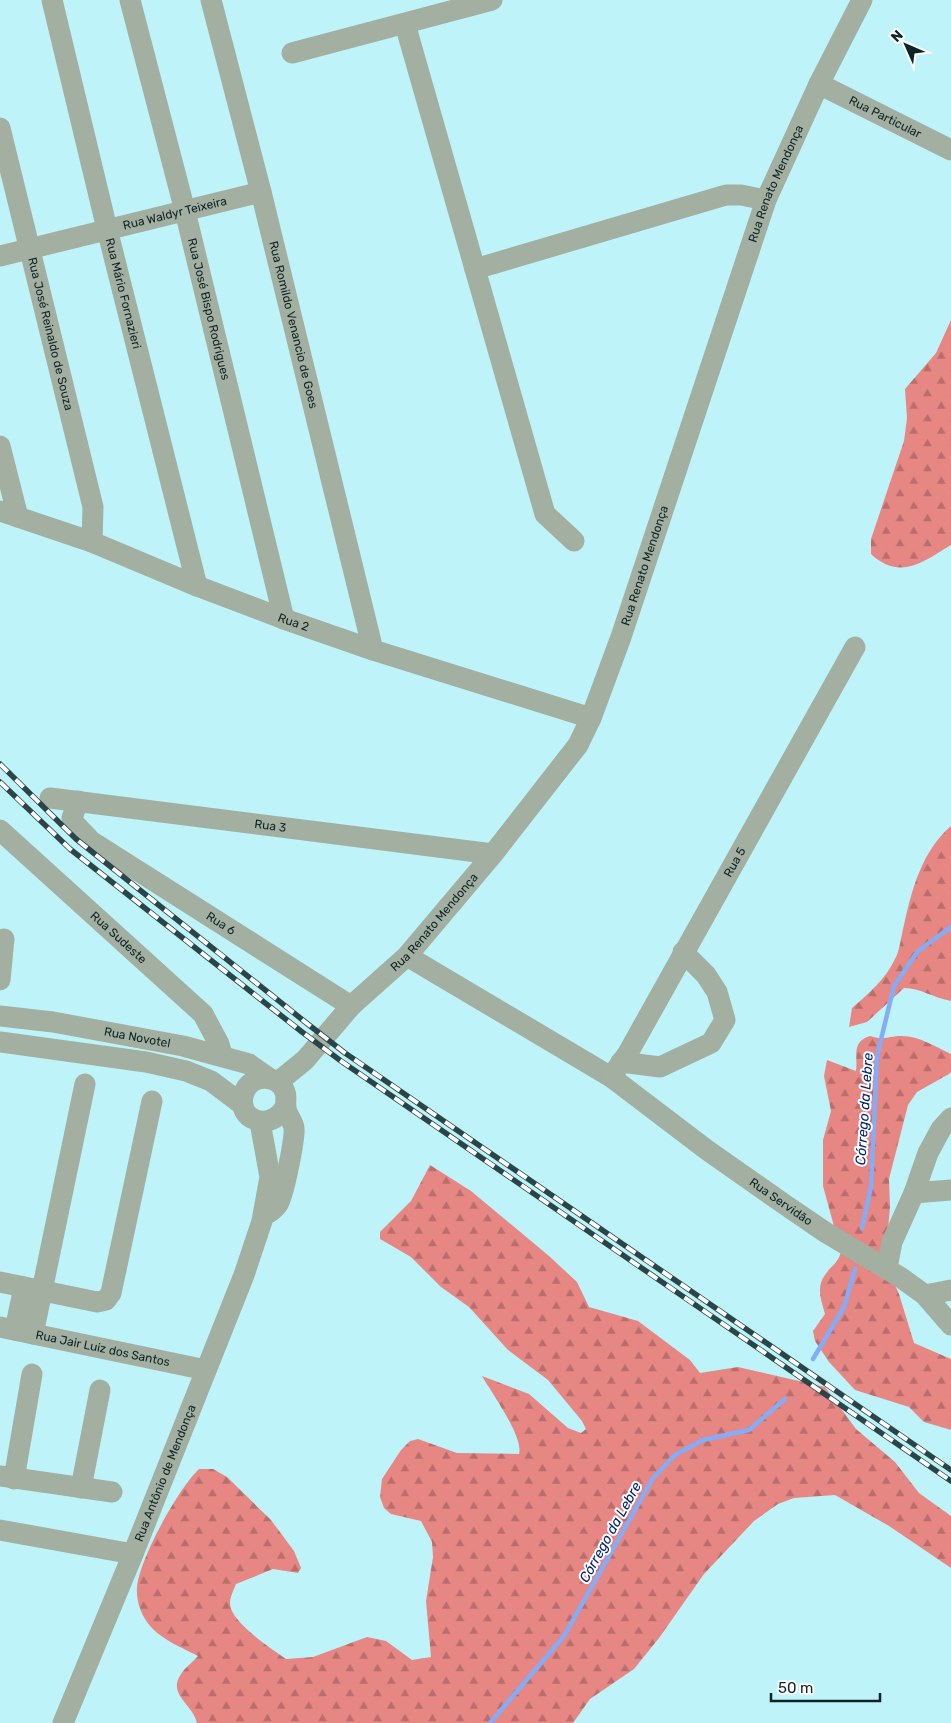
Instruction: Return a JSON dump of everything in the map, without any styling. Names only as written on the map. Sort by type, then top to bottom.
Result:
[{"type":"street","name":"Rua Mário Fornazieri","points":[[52,0],[107,229],[197,586]]},
{"type":"street","name":"Rua José Bispo Rodrigues","points":[[130,0],[185,211],[284,620]]},
{"type":"street","name":"Rua Romildo Venancio de Goes","points":[[211,0],[261,192],[373,650]]},
{"type":"street","points":[[292,52],[492,0]]},
{"type":"street","name":"Rua Renato Mendonça","points":[[280,1091],[351,1006],[407,956],[493,854],[578,745],[591,718],[624,628],[766,200],[819,84],[862,0]]},
{"type":"street","points":[[405,24],[545,514],[574,541]]},
{"type":"street","name":"Rua Particular","points":[[819,84],[951,150]]},
{"type":"street","name":"Rua José Reinaldo de Souza","points":[[0,128],[93,507],[92,542]]},
{"type":"street","name":"Rua Waldyr Teixeira","points":[[0,256],[261,192]]},
{"type":"street","points":[[475,269],[726,195],[741,195],[766,200]]},
{"type":"street","points":[[0,446],[9,514]]},
{"type":"street","name":"Rua 2","points":[[9,514],[92,542],[284,620],[373,650],[591,718]]},
{"type":"street","name":"Rua 5","points":[[616,1069],[855,647]]},
{"type":"street","name":"Rua 3","points":[[50,798],[493,854]]},
{"type":"street","name":"Rua 6","points":[[78,801],[72,818],[73,822],[91,841],[351,1006]]},
{"type":"street","name":"Rua Sudeste","points":[[0,830],[203,1014],[222,1055]]},
{"type":"street","points":[[0,980],[4,939]]},
{"type":"street","points":[[407,956],[616,1069],[660,1067],[711,1043],[725,1020],[717,992],[706,975],[683,952]]},
{"type":"street","name":"Rua Novotel","points":[[0,1016],[62,1024],[222,1055],[249,1064],[280,1091]]},
{"type":"street","name":"Rua Novotel","points":[[0,1042],[146,1062],[186,1071],[211,1081],[243,1105]]},
{"type":"street","name":"Rua Servidão","points":[[616,1069],[707,1150],[825,1232],[887,1268],[925,1295],[951,1325]]},
{"type":"street","points":[[262,1078],[280,1091],[278,1118],[260,1122],[249,1116],[243,1105],[244,1093],[251,1082],[262,1078]]},
{"type":"street","points":[[16,1331],[33,1289],[85,1084]]},
{"type":"street","name":"Rua Antônio de Mendonça","points":[[262,1221],[278,1203],[288,1170],[294,1128],[280,1091]]},
{"type":"street","points":[[0,1282],[97,1302],[106,1300],[111,1293],[152,1101]]},
{"type":"street","points":[[887,1268],[892,1242],[914,1193],[928,1153],[941,1129],[951,1118]]},
{"type":"street","name":"Rua Antônio de Mendonça","points":[[63,1723],[133,1554],[244,1275],[262,1221],[270,1177],[260,1122]]},
{"type":"street","points":[[914,1193],[951,1190]]},
{"type":"street","points":[[925,1295],[951,1290]]},
{"type":"street","name":"Rua Jair Luiz dos Santos","points":[[16,1331],[206,1370]]},
{"type":"street","points":[[32,1374],[7,1478],[112,1492]]},
{"type":"street","points":[[82,1488],[100,1390]]},
{"type":"street","points":[[0,1530],[133,1554]]},
{"type":"green space","points":[[951,320],[951,545],[911,566],[902,568],[892,566],[871,554],[871,539],[904,441],[907,418],[905,389],[936,353]]},
{"type":"green space","points":[[951,826],[951,1001],[904,988],[867,1022],[849,1027],[852,1008],[881,980],[891,967],[897,955],[915,884],[925,859],[941,836]]},
{"type":"green space","points":[[870,1036],[883,1038],[908,1036],[927,1042],[951,1054],[951,1072],[917,1092],[908,1105],[889,1179],[890,1207],[885,1263],[899,1294],[914,1343],[951,1359],[951,1430],[924,1422],[909,1407],[855,1390],[829,1362],[815,1341],[813,1331],[825,1314],[820,1294],[822,1280],[838,1260],[841,1252],[823,1186],[823,1140],[831,1111],[824,1076],[827,1060],[856,1071],[858,1045]]},
{"type":"green space","points":[[430,1165],[471,1191],[549,1256],[577,1282],[589,1307],[638,1321],[690,1360],[700,1373],[738,1367],[825,1387],[856,1429],[895,1462],[919,1493],[951,1516],[951,1568],[889,1526],[835,1495],[794,1498],[778,1504],[754,1521],[704,1574],[659,1638],[634,1669],[590,1699],[573,1723],[197,1723],[190,1709],[181,1698],[177,1685],[184,1670],[198,1656],[171,1642],[152,1628],[140,1610],[137,1587],[152,1542],[171,1507],[199,1469],[213,1469],[227,1477],[271,1520],[294,1551],[301,1568],[298,1573],[273,1569],[236,1584],[230,1603],[232,1610],[244,1626],[286,1659],[313,1657],[367,1637],[386,1641],[412,1660],[431,1657],[426,1601],[433,1557],[432,1542],[421,1521],[391,1514],[384,1508],[380,1497],[382,1479],[401,1450],[410,1441],[418,1439],[457,1453],[519,1454],[517,1437],[512,1426],[482,1376],[529,1394],[568,1428],[581,1433],[586,1429],[582,1421],[548,1380],[508,1350],[469,1307],[441,1287],[411,1257],[380,1239],[380,1232],[411,1201]]},
{"type":"waterway","name":"Córrego da Lebre","points":[[862,1228],[871,1187],[877,1056],[894,986],[918,951],[951,927]]},
{"type":"waterway","name":"Córrego da Lebre","points":[[813,1359],[844,1307],[855,1269]]},
{"type":"waterway","name":"Córrego da Lebre","points":[[490,1723],[564,1636],[653,1478],[675,1455],[703,1440],[749,1430],[785,1399]]},
{"type":"railway","points":[[0,764],[76,839],[345,1053],[951,1470]]},
{"type":"railway","points":[[0,782],[70,849],[341,1061],[951,1481]]}]
